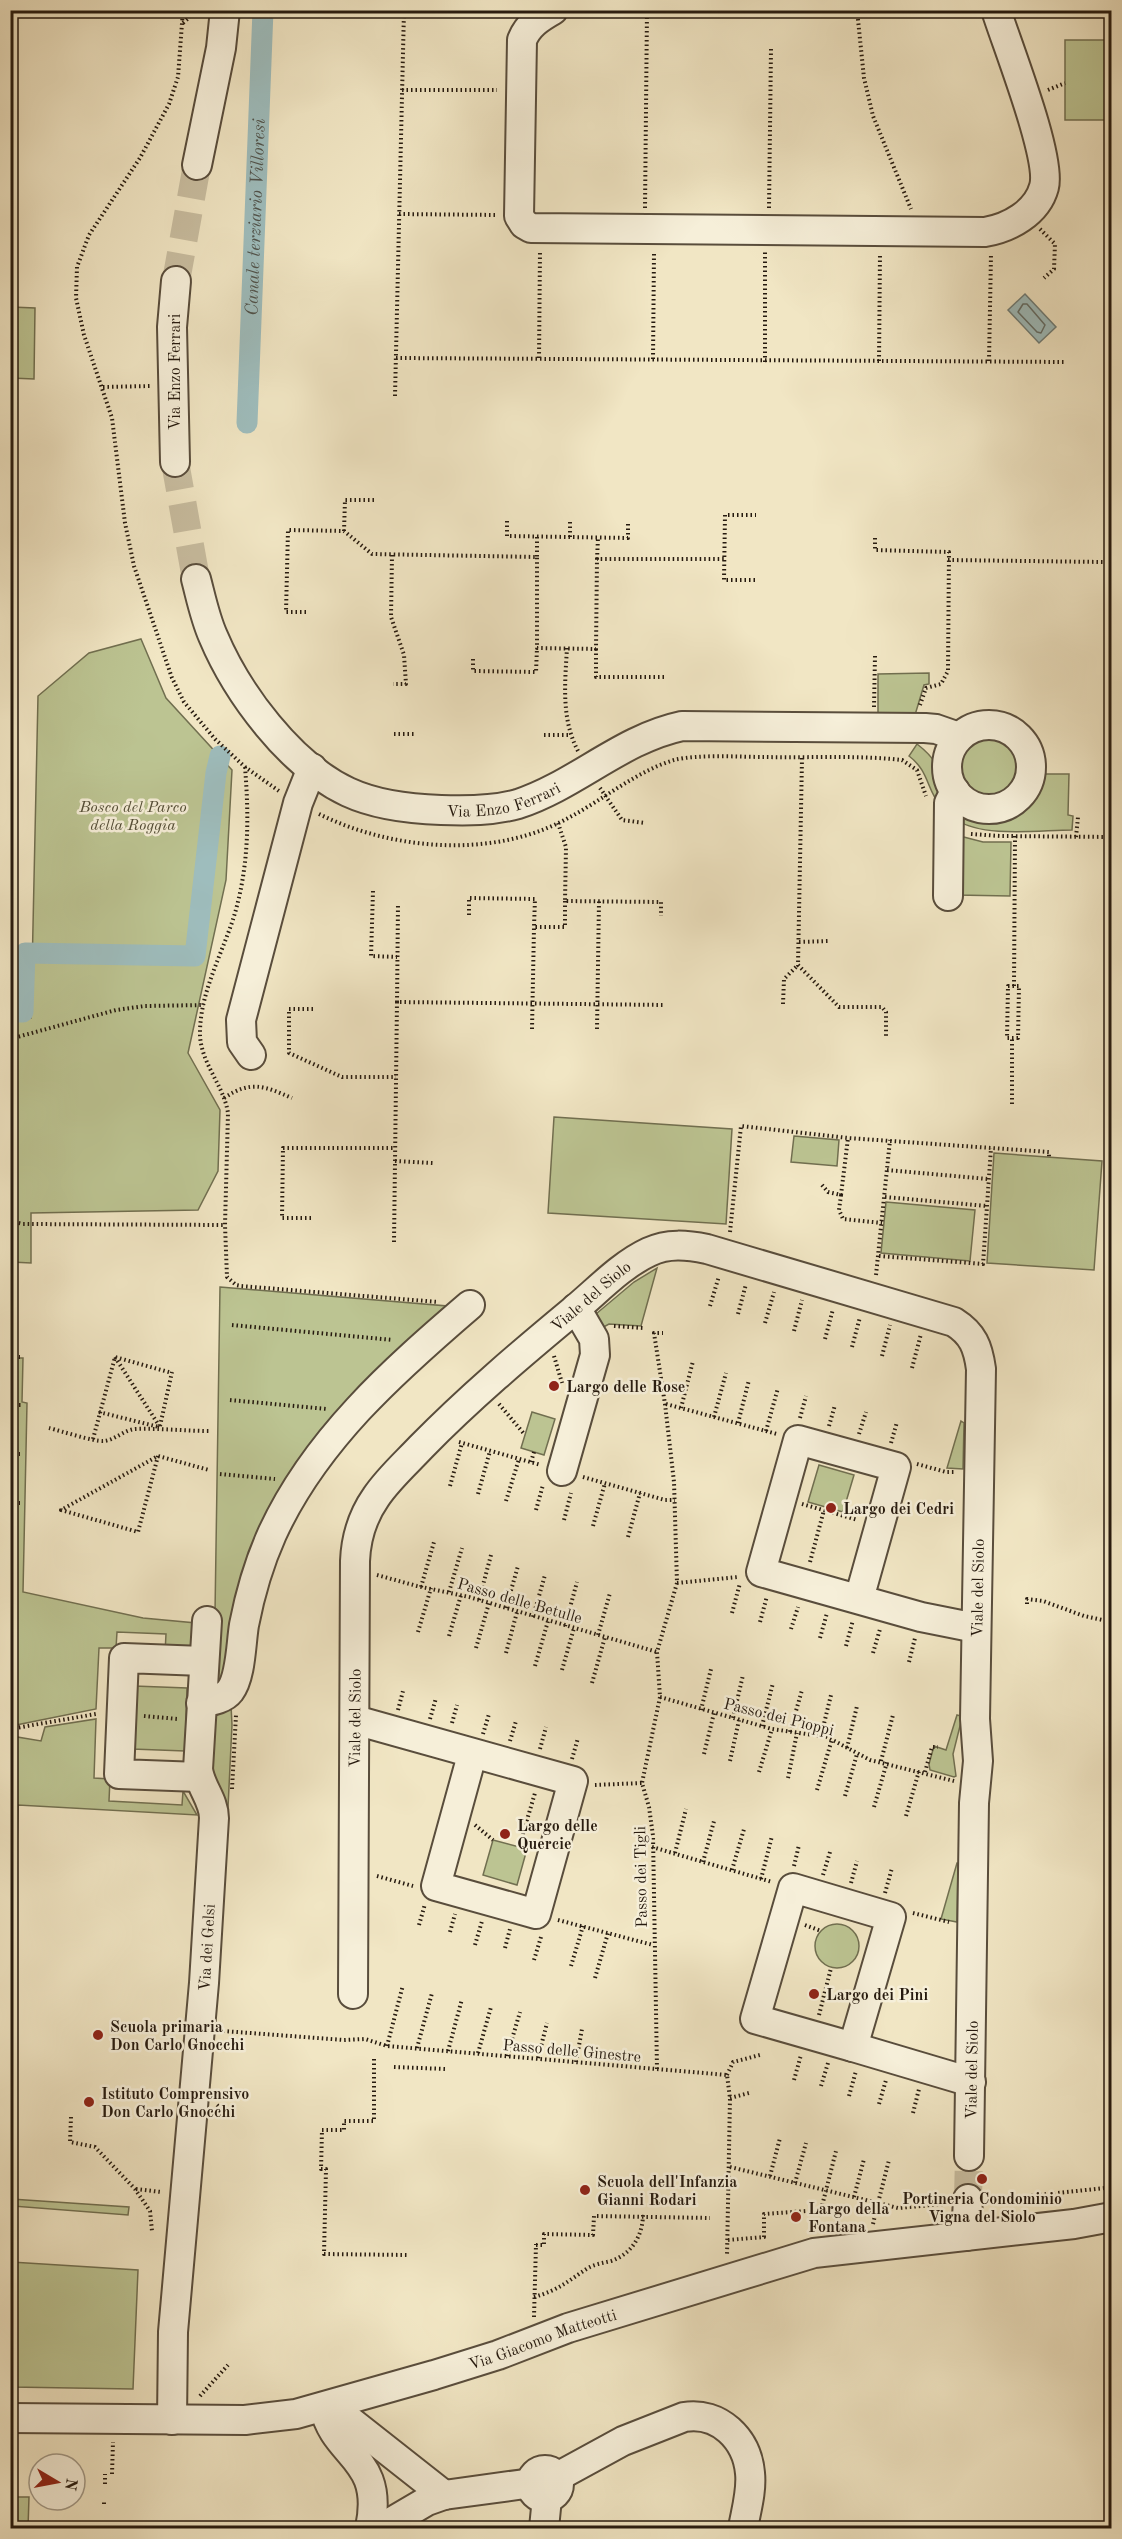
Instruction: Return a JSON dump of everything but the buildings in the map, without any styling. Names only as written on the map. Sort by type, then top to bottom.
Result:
[{"type":"street","points":[[197,165],[221,48],[225,10]]},
{"type":"street","points":[[553,10],[526,30],[522,40],[521,91],[530,222],[767,223],[880,231],[994,231],[1025,215],[1037,202],[1044,187],[1046,167],[996,10]]},
{"type":"street","name":"Via Enzo Ferrari","points":[[175,462],[171,339],[176,281]]},
{"type":"street","name":"Via Enzo Ferrari","points":[[196,579],[212,635],[237,682],[286,745],[312,768],[348,792],[388,804],[428,810],[497,809],[538,796],[637,741],[661,731],[682,726],[917,717],[956,742]]},
{"type":"street","points":[[996,726],[1009,731],[1024,745],[1031,766],[1029,779],[1023,791],[1014,801],[1002,807],[989,809],[942,796],[947,769],[956,742],[969,729],[996,726]]},
{"type":"street","points":[[251,1055],[242,1042],[241,1020],[298,802],[312,768]]},
{"type":"street","points":[[942,796],[949,803],[948,896]]},
{"type":"street","name":"Viale del Siolo","points":[[353,1994],[356,1540],[369,1508],[377,1495],[406,1462],[442,1425],[576,1308],[639,1257],[675,1245],[707,1249],[866,1304],[954,1322],[972,1336],[976,1345],[981,1386],[975,1719],[964,1747],[963,1762],[967,1793],[971,2082],[969,2156]]},
{"type":"street","points":[[195,1711],[227,1695],[236,1682],[251,1593],[272,1535],[298,1487],[349,1419],[379,1386],[470,1305]]},
{"type":"street","points":[[559,1481],[595,1355],[594,1339],[576,1308]]},
{"type":"street","points":[[859,1599],[896,1467],[798,1440],[761,1572],[943,1623],[976,1628]]},
{"type":"street","name":"Via dei Gelsi","points":[[172,2420],[173,2332],[204,1983],[214,1818],[212,1805],[199,1778],[195,1711],[207,1621]]},
{"type":"street","points":[[199,1778],[119,1774],[124,1658],[203,1661]]},
{"type":"street","points":[[355,1720],[472,1755],[573,1781],[536,1914],[436,1886],[472,1755]]},
{"type":"street","points":[[853,2048],[891,1917],[793,1888],[755,2019],[853,2048],[971,2082]]},
{"type":"street","points":[[966,2236],[968,2199]]},
{"type":"street","name":"Via Giacomo Matteotti","points":[[10,2418],[267,2419],[324,2406],[445,2372],[520,2348],[568,2328],[808,2255],[1074,2224],[1112,2217]]},
{"type":"street","name":"Via Giacomo Matteotti","points":[[1074,2224],[1112,2230]]},
{"type":"street","points":[[324,2406],[345,2417],[444,2495]]},
{"type":"street","points":[[324,2406],[327,2421],[362,2465],[372,2486],[374,2507],[370,2529]]},
{"type":"street","points":[[381,2529],[427,2501],[444,2495],[545,2486],[623,2440],[684,2417],[708,2417],[722,2423],[736,2437],[748,2460],[750,2490],[743,2529]]},
{"type":"street","points":[[544,2529],[545,2486]]},
{"type":"path","points":[[183,10],[178,77],[169,104],[140,158],[89,234],[77,267],[75,282],[79,314],[112,418],[132,556],[172,678],[184,702],[215,739],[245,766],[280,792]]},
{"type":"path","points":[[183,24],[197,10]]},
{"type":"path","points":[[395,396],[404,10]]},
{"type":"path","points":[[647,10],[653,359]]},
{"type":"path","points":[[857,10],[864,78],[873,116],[920,231]]},
{"type":"path","points":[[765,362],[771,49]]},
{"type":"path","points":[[1042,92],[1065,83]]},
{"type":"path","points":[[402,90],[521,91]]},
{"type":"path","points":[[399,214],[530,222],[539,358]]},
{"type":"path","points":[[1040,228],[1055,244],[1054,269],[1044,278]]},
{"type":"path","points":[[879,362],[880,231]]},
{"type":"path","points":[[988,361],[991,244]]},
{"type":"path","points":[[396,358],[1065,362]]},
{"type":"path","points":[[104,387],[137,386]]},
{"type":"path","points":[[344,531],[345,500],[375,500]]},
{"type":"path","points":[[755,580],[724,580],[725,515],[756,515]]},
{"type":"path","points":[[507,521],[507,536],[537,537],[628,538],[628,524]]},
{"type":"path","points":[[570,522],[570,537]]},
{"type":"path","points":[[306,612],[286,612],[288,530],[344,531],[372,554],[537,557]]},
{"type":"path","points":[[473,659],[473,671],[536,672],[537,537]]},
{"type":"path","points":[[598,538],[596,677],[664,677]]},
{"type":"path","points":[[875,538],[875,550],[949,552],[948,671],[941,684],[926,688],[917,717]]},
{"type":"path","points":[[392,555],[391,617],[399,637],[406,669],[406,684],[393,684]]},
{"type":"path","points":[[597,559],[725,559]]},
{"type":"path","points":[[948,560],[1103,562]]},
{"type":"path","points":[[537,648],[596,649]]},
{"type":"path","points":[[567,648],[566,716],[570,735],[581,756]]},
{"type":"path","points":[[874,714],[875,656]]},
{"type":"path","points":[[394,734],[416,734]]},
{"type":"path","points":[[544,735],[570,735]]},
{"type":"path","points":[[722,757],[902,760],[917,770],[942,796]]},
{"type":"path","points":[[783,1004],[784,979],[798,965],[802,758]]},
{"type":"path","points":[[594,779],[617,816],[627,822],[645,824]]},
{"type":"path","points":[[312,810],[349,828],[394,840]]},
{"type":"path","points":[[1076,837],[1078,817]]},
{"type":"path","points":[[534,927],[565,927],[566,847],[558,823]]},
{"type":"path","points":[[967,833],[1112,837]]},
{"type":"path","points":[[1014,986],[1015,836]]},
{"type":"path","points":[[373,891],[371,956],[397,957]]},
{"type":"path","points":[[469,915],[469,898],[535,899],[532,1029]]},
{"type":"path","points":[[565,901],[661,902],[661,916]]},
{"type":"path","points":[[597,1029],[599,901]]},
{"type":"path","points":[[394,1242],[398,904]]},
{"type":"path","points":[[799,942],[828,941]]},
{"type":"path","points":[[798,965],[839,1007],[882,1007],[886,1012],[886,1037]]},
{"type":"path","points":[[1008,986],[1014,986],[1019,986],[1018,1038],[1007,1038],[1008,986]]},
{"type":"path","points":[[397,1002],[665,1005]]},
{"type":"path","points":[[10,1039],[116,1010],[145,1006],[204,1005]]},
{"type":"path","points":[[313,1009],[289,1009],[289,1053],[342,1077],[396,1077]]},
{"type":"path","points":[[1012,1038],[1012,1104]]},
{"type":"path","points":[[224,1098],[250,1085],[292,1098]]},
{"type":"path","points":[[729,1242],[741,1126],[848,1138],[890,1139],[1049,1152],[1049,1157]]},
{"type":"path","points":[[848,1138],[838,1210],[843,1219],[882,1223]]},
{"type":"path","points":[[852,1347],[879,1256],[890,1139]]},
{"type":"path","points":[[311,1218],[282,1218],[283,1148],[395,1148]]},
{"type":"path","points":[[879,1256],[983,1264],[991,1148]]},
{"type":"path","points":[[395,1161],[433,1163]]},
{"type":"path","points":[[887,1170],[988,1179]]},
{"type":"path","points":[[822,1185],[828,1192],[841,1196]]},
{"type":"path","points":[[885,1197],[987,1206]]},
{"type":"path","points":[[10,1221],[23,1224],[225,1225]]},
{"type":"path","points":[[226,1271],[232,1282],[241,1286],[470,1305]]},
{"type":"path","points":[[710,1306],[720,1271]]},
{"type":"path","points":[[738,1314],[748,1280]]},
{"type":"path","points":[[765,1323],[775,1288]]},
{"type":"path","points":[[794,1331],[803,1297]]},
{"type":"path","points":[[825,1339],[834,1304]]},
{"type":"path","points":[[882,1356],[891,1321]]},
{"type":"path","points":[[232,1325],[405,1341],[416,1352]]},
{"type":"path","points":[[912,1368],[922,1331]]},
{"type":"path","name":"Passo dei Tigli","points":[[657,2069],[652,1846],[649,1807],[642,1783],[660,1697],[657,1652],[677,1583],[674,1482],[654,1333],[663,1333]]},
{"type":"path","points":[[552,1349],[558,1364],[561,1387]]},
{"type":"path","points":[[115,1356],[172,1372],[160,1427]]},
{"type":"path","points":[[93,1439],[115,1356]]},
{"type":"path","points":[[115,1356],[160,1427]]},
{"type":"path","points":[[10,1357],[20,1357]]},
{"type":"path","points":[[681,1408],[693,1361]]},
{"type":"path","points":[[714,1417],[726,1373]]},
{"type":"path","points":[[738,1423],[749,1380]]},
{"type":"path","points":[[766,1431],[778,1388]]},
{"type":"path","points":[[230,1400],[337,1410],[349,1419]]},
{"type":"path","points":[[495,1400],[525,1435]]},
{"type":"path","points":[[665,1404],[798,1440]]},
{"type":"path","points":[[10,1405],[22,1405]]},
{"type":"path","points":[[99,1412],[171,1431],[209,1431]]},
{"type":"path","points":[[49,1428],[104,1442],[133,1429],[146,1430],[160,1427]]},
{"type":"path","points":[[450,1486],[462,1443]]},
{"type":"path","points":[[478,1494],[490,1451]]},
{"type":"path","points":[[531,1462],[534,1452]]},
{"type":"path","points":[[10,1454],[20,1454]]},
{"type":"path","points":[[158,1456],[138,1532],[61,1510],[158,1456],[209,1470]]},
{"type":"path","points":[[506,1501],[519,1459]]},
{"type":"path","points":[[896,1467],[903,1461],[946,1472],[966,1472]]},
{"type":"path","points":[[220,1474],[286,1479],[298,1487]]},
{"type":"path","points":[[536,1510],[559,1481]]},
{"type":"path","points":[[559,1481],[564,1520]]},
{"type":"path","points":[[593,1526],[605,1483]]},
{"type":"path","points":[[628,1537],[640,1493]]},
{"type":"path","points":[[782,1498],[879,1527]]},
{"type":"path","points":[[10,1503],[20,1503]]},
{"type":"path","points":[[804,1584],[824,1510]]},
{"type":"path","points":[[421,1587],[434,1542]]},
{"type":"path","points":[[449,1592],[462,1548]]},
{"type":"path","points":[[10,1552],[18,1552]]},
{"type":"path","points":[[479,1600],[491,1555]]},
{"type":"path","points":[[506,1608],[518,1566]]},
{"type":"path","name":"Passo delle Betulle","points":[[375,1574],[461,1595],[657,1652]]},
{"type":"path","points":[[533,1617],[545,1575]]},
{"type":"path","points":[[677,1583],[742,1577],[732,1613]]},
{"type":"path","points":[[565,1626],[577,1582]]},
{"type":"path","points":[[418,1632],[430,1588]]},
{"type":"path","points":[[598,1635],[610,1593]]},
{"type":"path","points":[[449,1636],[461,1595]]},
{"type":"path","points":[[1027,1604],[1027,1599],[1043,1601],[1084,1616],[1112,1622]]},
{"type":"path","points":[[10,1601],[18,1601]]},
{"type":"path","points":[[476,1648],[489,1603]]},
{"type":"path","points":[[506,1653],[517,1612]]},
{"type":"path","points":[[535,1666],[548,1621]]},
{"type":"path","points":[[562,1670],[574,1628]]},
{"type":"path","points":[[592,1683],[605,1637]]},
{"type":"path","points":[[701,1710],[711,1669]]},
{"type":"path","points":[[733,1718],[743,1675]]},
{"type":"path","points":[[762,1726],[773,1683]]},
{"type":"path","points":[[790,1732],[802,1690]]},
{"type":"path","points":[[821,1736],[831,1695]]},
{"type":"path","name":"Passo dei Pioppi","points":[[660,1697],[772,1729],[832,1739],[857,1754],[925,1772],[967,1793]]},
{"type":"path","points":[[847,1748],[857,1706]]},
{"type":"path","points":[[133,1716],[195,1711]]},
{"type":"path","points":[[704,1754],[714,1713]]},
{"type":"path","points":[[10,1729],[96,1714]]},
{"type":"path","points":[[881,1761],[893,1715]]},
{"type":"path","points":[[730,1761],[739,1720]]},
{"type":"path","points":[[759,1772],[772,1729]]},
{"type":"path","points":[[788,1778],[797,1733]]},
{"type":"path","points":[[817,1790],[832,1739]]},
{"type":"path","points":[[925,1772],[932,1747],[938,1747]]},
{"type":"path","points":[[845,1796],[857,1754]]},
{"type":"path","points":[[874,1807],[886,1762]]},
{"type":"path","points":[[906,1816],[920,1771]]},
{"type":"path","points":[[519,1847],[541,1772]]},
{"type":"path","points":[[573,1781],[587,1786],[642,1783]]},
{"type":"path","points":[[675,1853],[686,1809]]},
{"type":"path","points":[[703,1862],[714,1821]]},
{"type":"path","points":[[732,1870],[744,1829]]},
{"type":"path","points":[[761,1879],[772,1836]]},
{"type":"path","points":[[652,1846],[793,1888]]},
{"type":"path","points":[[369,1874],[425,1889],[433,1889],[436,1886]]},
{"type":"path","points":[[891,1917],[900,1910],[959,1924]]},
{"type":"path","points":[[536,1914],[653,1945]]},
{"type":"path","points":[[571,1966],[583,1926]]},
{"type":"path","points":[[595,1978],[608,1933]]},
{"type":"path","points":[[814,2036],[831,1968]]},
{"type":"path","points":[[387,2046],[403,1985]]},
{"type":"path","points":[[417,2048],[432,1993]]},
{"type":"path","points":[[448,2051],[462,1999]]},
{"type":"path","points":[[478,2054],[491,2007]]},
{"type":"path","points":[[507,2056],[520,2012]]},
{"type":"path","points":[[537,2058],[547,2024]]},
{"type":"path","points":[[576,2062],[582,2029]]},
{"type":"path","name":"Passo delle Ginestre","points":[[225,2032],[344,2040],[364,2039],[387,2046],[727,2075]]},
{"type":"path","points":[[727,2264],[730,2098],[727,2075],[733,2062],[760,2055]]},
{"type":"path","points":[[374,2059],[374,2121],[344,2121],[344,2130],[322,2130],[321,2169],[326,2169],[324,2254],[407,2255]]},
{"type":"path","points":[[394,2067],[446,2069]]},
{"type":"path","points":[[730,2098],[749,2093]]},
{"type":"path","points":[[212,2101],[228,2115],[235,2107]]},
{"type":"path","points":[[71,2117],[70,2142],[95,2147],[135,2189],[150,2211],[152,2231]]},
{"type":"path","points":[[770,2176],[780,2138]]},
{"type":"path","points":[[795,2183],[806,2143]]},
{"type":"path","points":[[728,2240],[764,2237],[764,2214],[821,2210],[836,2151]]},
{"type":"path","points":[[854,2197],[864,2159]]},
{"type":"path","points":[[730,2167],[878,2203],[889,2160]]},
{"type":"path","points":[[533,2323],[536,2245],[544,2245],[544,2234],[593,2235],[594,2216],[710,2218]]},
{"type":"path","points":[[534,2298],[562,2287],[590,2267],[622,2256],[636,2243],[643,2216]]},
{"type":"path","points":[[200,2397],[228,2365]]},
{"type":"path","points":[[112,2474],[113,2435]]},
{"type":"path","points":[[105,2474],[105,2484]]},
{"type":"green space","points":[[1065,40],[1106,40],[1106,120],[1065,120]]},
{"type":"green space","points":[[11,307],[35,308],[34,379],[11,378]]},
{"type":"green space","name":"Bosco del Parco della Roggia","points":[[141,639],[166,698],[232,770],[226,880],[188,1053],[220,1110],[218,1171],[198,1210],[31,1213],[31,1263],[11,1262],[11,1018],[31,1018],[38,696],[89,653]]},
{"type":"green space","points":[[929,673],[929,684],[924,685],[915,715],[878,715],[878,674]]},
{"type":"green space","points":[[983,736],[995,736],[1006,741],[1014,749],[1019,766],[1017,778],[1006,791],[995,796],[983,796],[972,791],[964,783],[959,772],[959,760],[964,749],[972,741]]},
{"type":"green space","points":[[917,744],[932,758],[940,772],[942,808],[933,795],[921,768],[909,756]]},
{"type":"green space","points":[[1038,774],[1069,774],[1068,815],[1073,816],[1072,830],[996,831],[968,826],[957,820],[960,805],[985,814],[1008,812],[1026,798]]},
{"type":"green space","points":[[956,835],[983,842],[1011,842],[1010,896],[956,895]]},
{"type":"green space","points":[[554,1117],[732,1129],[726,1224],[548,1213]]},
{"type":"green space","points":[[794,1136],[839,1140],[837,1166],[791,1162]]},
{"type":"green space","points":[[994,1153],[1102,1161],[1094,1270],[987,1263]]},
{"type":"green space","points":[[886,1202],[975,1210],[970,1261],[881,1253]]},
{"type":"green space","points":[[657,1268],[641,1326],[609,1324],[598,1330],[590,1319],[634,1282]]},
{"type":"green space","points":[[220,1287],[447,1306],[249,1555],[229,1630],[223,1682],[214,1678]]},
{"type":"green space","points":[[10,1358],[23,1358],[22,1402],[27,1403],[23,1592],[143,1618],[196,1623],[190,1650],[165,1653],[166,1634],[117,1632],[116,1648],[99,1648],[96,1709],[11,1726]]},
{"type":"green space","points":[[532,1412],[555,1419],[544,1455],[521,1448]]},
{"type":"green space","points":[[961,1421],[964,1423],[963,1469],[947,1468]]},
{"type":"green space","points":[[819,1465],[854,1475],[843,1512],[808,1502]]},
{"type":"green space","points":[[134,1686],[187,1688],[185,1751],[132,1749]]},
{"type":"green space","points":[[231,1705],[224,1890],[209,1772],[211,1712]]},
{"type":"green space","points":[[957,1715],[961,1716],[961,1722],[953,1754],[956,1776],[954,1777],[930,1770],[929,1764],[934,1746],[946,1750]]},
{"type":"green space","points":[[96,1719],[94,1778],[110,1779],[109,1801],[182,1805],[183,1791],[197,1815],[18,1805],[11,1979],[11,1736],[41,1741],[45,1727]]},
{"type":"green space","points":[[493,1840],[527,1849],[517,1885],[483,1875]]},
{"type":"green space","points":[[958,1863],[957,1922],[941,1919]]},
{"type":"green space","points":[[837,1924],[853,1930],[859,1946],[853,1962],[837,1968],[821,1962],[815,1946],[821,1930]]},
{"type":"green space","points":[[11,2199],[129,2207],[128,2215],[13,2206],[11,2225]]},
{"type":"green space","points":[[11,2262],[138,2270],[133,2389],[11,2387]]},
{"type":"green space","points":[[11,2497],[27,2497],[28,2528],[11,2528]]},
{"type":"water","points":[[1025,294],[1056,327],[1039,343],[1008,310]]},
{"type":"waterway","name":"Canale terziario Villoresi","points":[[247,423],[263,10]]},
{"type":"waterway","name":"Canale terziario Villoresi","points":[[10,1012],[23,1012],[25,953],[195,956],[216,773],[220,756]]},
{"type":"tunnel","points":[[176,281],[197,165]]},
{"type":"tunnel","points":[[175,462],[196,579]]},
{"type":"tunnel","points":[[968,2199],[969,2156]]},
{"type":"place","name":"Largo delle Rose","points":[[554,1386]]},
{"type":"place","name":"Largo dei Cedri","points":[[831,1508]]},
{"type":"place","name":"Largo delle Quercie","points":[[505,1834]]},
{"type":"place","name":"Largo dei Pini","points":[[814,1994]]},
{"type":"place","name":"Scuola primaria Don Carlo Gnocchi","points":[[98,2035]]},
{"type":"place","name":"Istituto Comprensivo Don Carlo Gnocchi","points":[[89,2102]]},
{"type":"place","name":"Portineria Condominio Vigna del Siolo","points":[[982,2179]]},
{"type":"place","name":"Scuola dell'Infanzia Gianni Rodari","points":[[585,2190]]},
{"type":"place","name":"Largo della Fontana","points":[[796,2217]]}]
